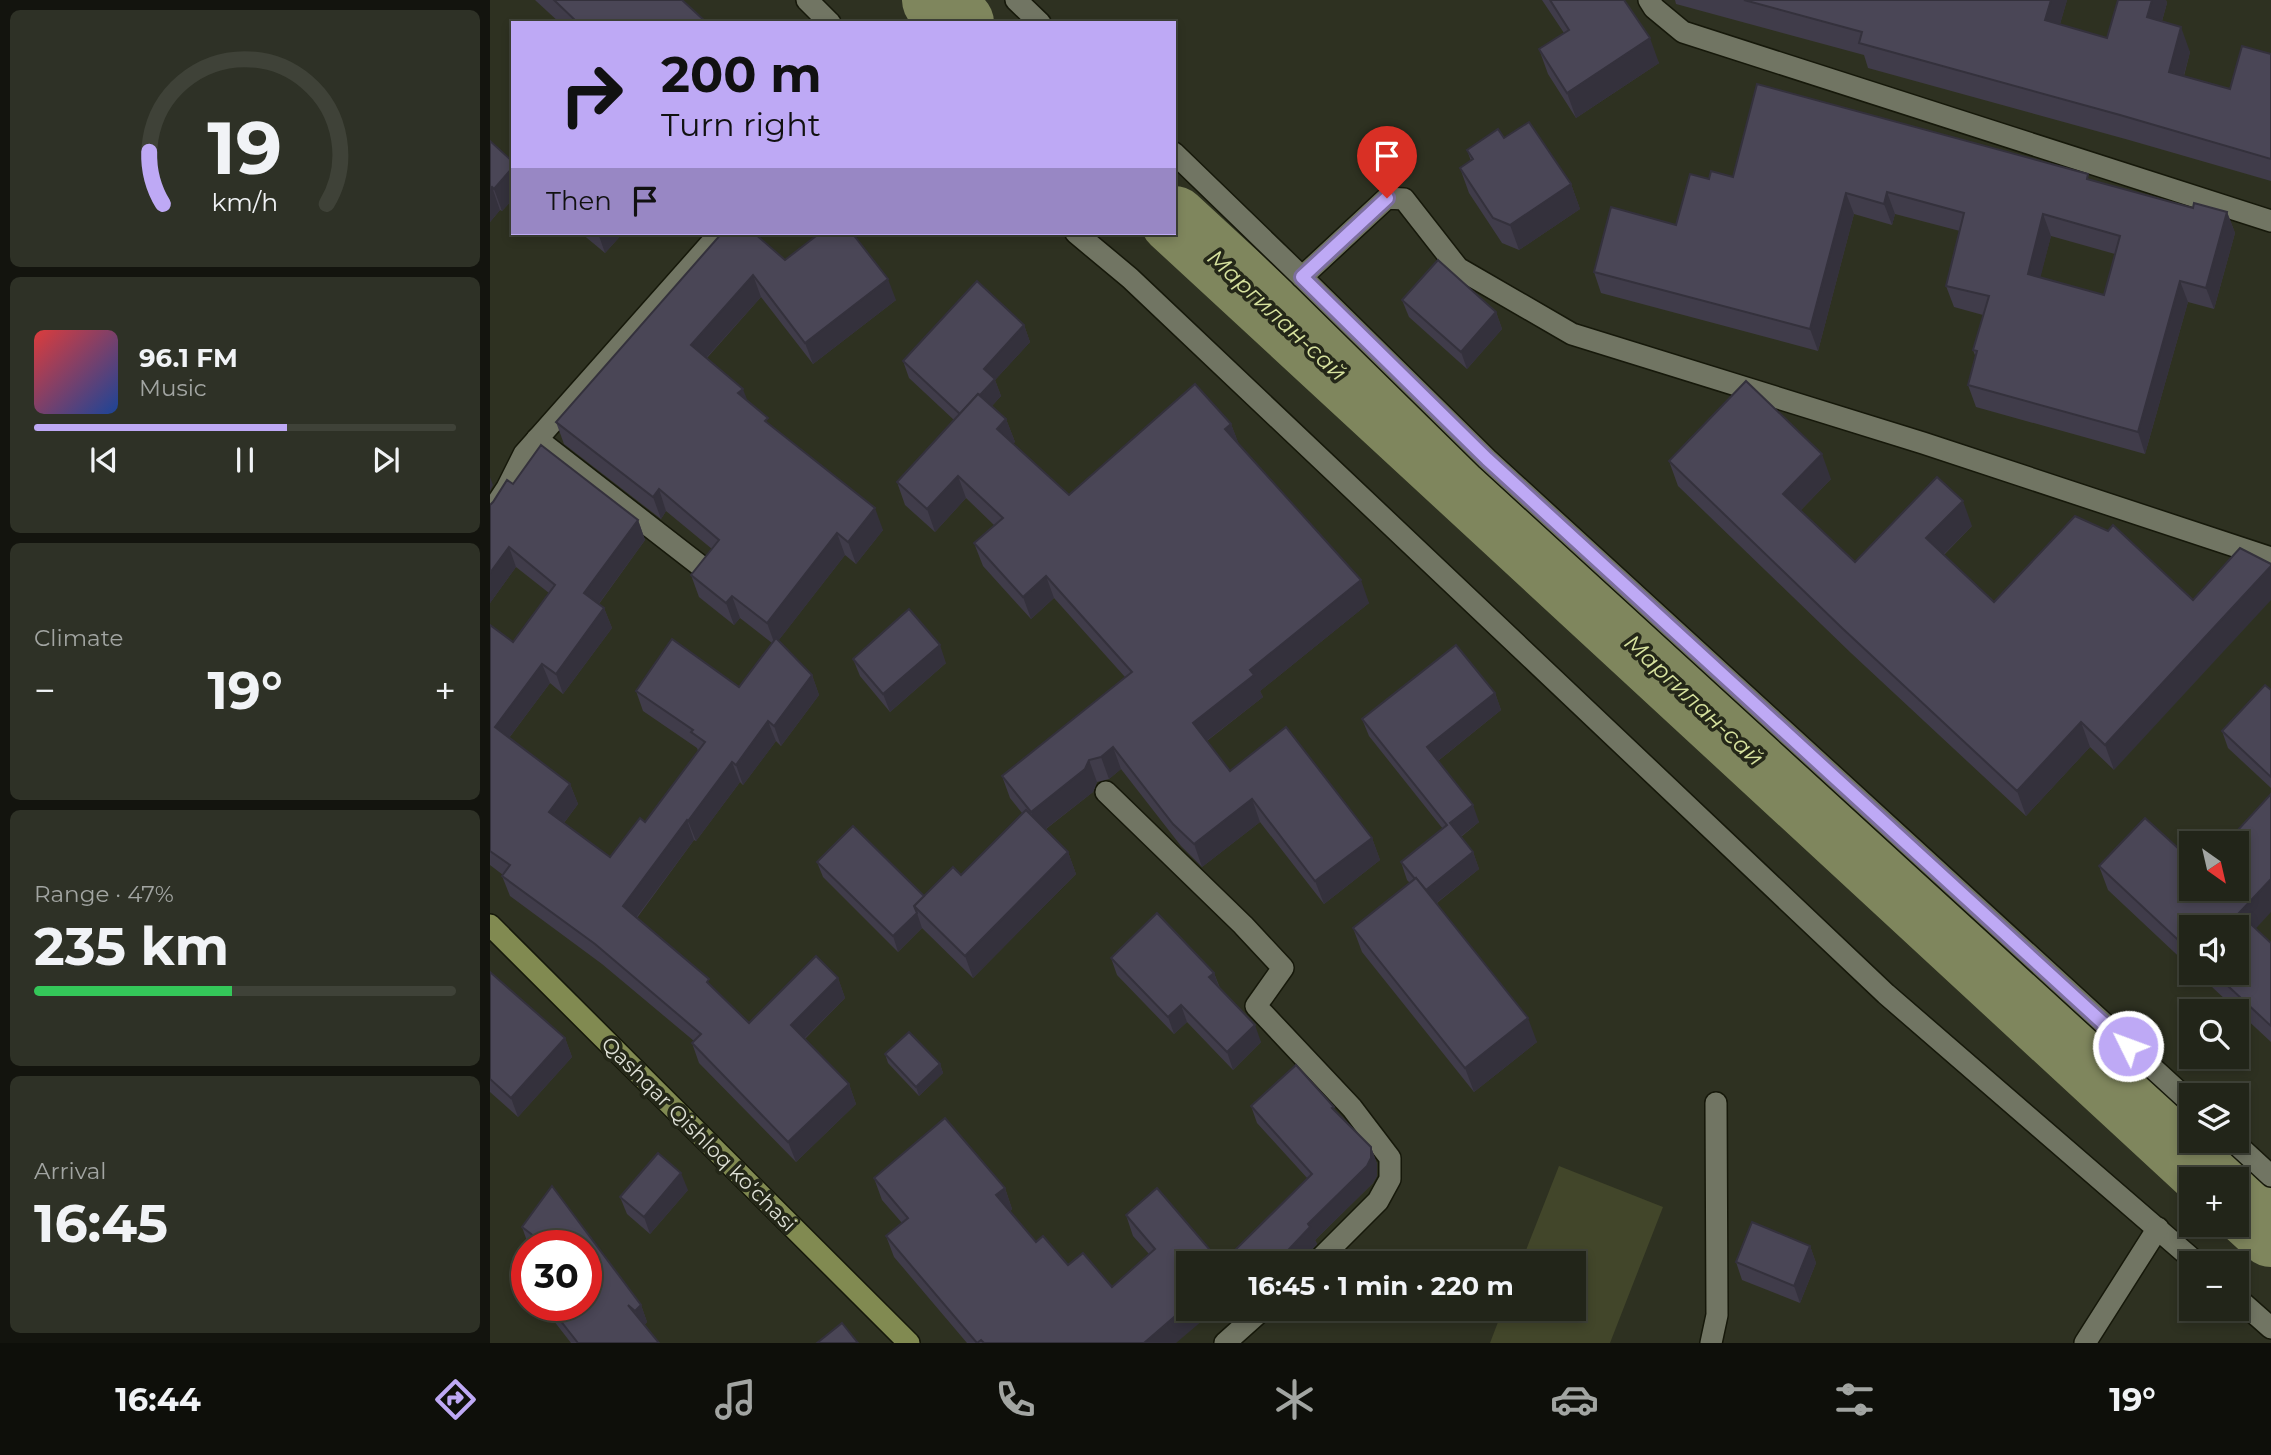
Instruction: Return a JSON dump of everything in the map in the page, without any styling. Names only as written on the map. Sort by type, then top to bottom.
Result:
[{"type":"main road","name":"Qashqar Qishloq koʻchasi","points":[[490,925],[909,1343]]},
{"type":"street","points":[[807,0],[828,21]]},
{"type":"street","points":[[1016,0],[1038,21]]},
{"type":"street","points":[[1649,0],[1667,8],[1683,32],[2271,221]]},
{"type":"street","points":[[1176,155],[1487,459],[2179,1092]]},
{"type":"street","points":[[1302,277],[1387,198],[1404,199],[1458,268],[1572,334],[1923,443],[2271,558]]},
{"type":"street","points":[[490,514],[524,454],[718,235]]},
{"type":"street","points":[[1078,235],[1130,278],[1886,994],[2184,1251]]},
{"type":"street","points":[[537,439],[698,564]]},
{"type":"street","points":[[490,473],[507,488]]},
{"type":"street","points":[[1106,792],[1243,925],[1283,968],[1256,1006],[1352,1108],[1390,1158],[1390,1179],[1378,1201],[1328,1251]]},
{"type":"street","points":[[1711,1343],[1717,1315],[1716,1103]]},
{"type":"street","points":[[2246,1153],[2271,1176]]},
{"type":"street","points":[[2085,1343],[2158,1228]]},
{"type":"street","points":[[2249,1309],[2271,1328]]},
{"type":"street","points":[[1225,1343],[1250,1321]]},
{"type":"green space","points":[[1559,1166],[1663,1207],[1610,1343],[1490,1343],[1498,1321],[1586,1321],[1586,1251],[1526,1251]]},
{"type":"building","points":[[554,0],[682,0],[705,21],[576,21]]},
{"type":"building","points":[[1550,0],[1624,0],[1650,38],[1567,93],[1539,49],[1569,30]]},
{"type":"building","points":[[1744,0],[2051,0],[2045,20],[2107,38],[2118,0],[2152,0],[2147,17],[2181,27],[2169,72],[2230,89],[2242,46],[2271,54],[2271,159],[1859,43],[1862,32]]},
{"type":"building","points":[[1757,84],[2088,174],[2087,179],[2193,208],[2194,203],[2227,212],[2206,288],[2180,281],[2138,432],[1968,385],[1977,351],[1973,350],[1989,296],[1946,286],[1964,213],[1887,192],[1884,204],[1846,193],[1810,329],[1594,272],[1611,207],[1676,225],[1690,174],[1709,179],[1711,171],[1733,177]],"holes":[[[2043,214],[2120,236],[2104,295],[2028,274]]]},
{"type":"building","points":[[1529,122],[1571,184],[1510,225],[1493,218],[1460,168],[1473,159],[1467,150],[1498,129],[1504,138]]},
{"type":"building","points":[[490,141],[511,160],[511,169],[494,189],[490,189]]},
{"type":"building","points":[[720,235],[756,235],[785,260],[817,235],[854,235],[888,279],[805,343],[753,275],[691,345],[743,389],[738,393],[768,418],[765,421],[875,508],[848,542],[837,533],[767,623],[732,596],[726,603],[691,575],[719,540],[659,489],[653,497],[556,422]]},
{"type":"building","points":[[1438,260],[1496,312],[1461,352],[1402,300]]},
{"type":"building","points":[[977,281],[1024,325],[984,369],[995,379],[960,414],[903,361]]},
{"type":"building","points":[[1746,381],[1822,454],[1783,494],[1855,562],[1937,477],[1963,501],[1926,538],[1994,602],[2075,516],[2108,531],[2113,525],[2193,600],[2240,548],[2271,566],[2105,745],[2081,722],[2017,791],[1842,628],[1669,461]]},
{"type":"building","points":[[1195,384],[1231,424],[1225,429],[1361,580],[1250,670],[1254,675],[1193,723],[1230,771],[1286,727],[1372,838],[1315,881],[1252,799],[1194,844],[1173,824],[1113,747],[1101,757],[1089,760],[1085,769],[1031,812],[1002,776],[1132,672],[1046,576],[1023,597],[974,543],[1003,518],[958,476],[927,509],[897,482],[978,394],[1006,419],[997,429],[1069,495]]},
{"type":"building","points":[[541,445],[638,520],[584,593],[604,608],[556,674],[542,664],[495,727],[570,784],[549,812],[610,857],[640,818],[645,822],[705,742],[691,732],[693,730],[636,691],[672,639],[739,687],[776,638],[812,675],[774,726],[768,721],[736,765],[732,762],[623,906],[709,979],[707,982],[749,1023],[816,956],[838,978],[791,1025],[849,1084],[788,1142],[692,1043],[701,1034],[595,944],[502,876],[510,865],[490,851],[490,625],[513,642],[555,585],[509,547],[490,573],[490,505],[507,480],[513,484]]},
{"type":"building","points":[[909,609],[940,645],[883,694],[853,659]]},
{"type":"building","points":[[1456,645],[1495,693],[1427,747],[1473,805],[1450,823],[1473,852],[1426,890],[1401,862],[1447,825],[1362,719]]},
{"type":"building","points":[[2265,685],[2271,690],[2271,777],[2222,731]]},
{"type":"building","points":[[2271,794],[2271,879],[2239,913],[2241,915],[2179,915],[2179,941],[2099,866],[2145,818],[2179,849],[2179,901],[2249,901],[2249,831],[2237,831]]},
{"type":"building","points":[[1026,810],[1068,852],[965,956],[914,906],[953,867],[961,875]]},
{"type":"building","points":[[853,826],[924,896],[914,906],[917,913],[893,936],[817,862]]},
{"type":"building","points":[[1416,878],[1528,1018],[1465,1068],[1353,928]]},
{"type":"building","points":[[1157,913],[1214,973],[1209,977],[1255,1025],[1227,1052],[1181,1005],[1168,1017],[1111,958]]},
{"type":"building","points":[[2249,922],[2271,943],[2271,1026],[2249,1006],[2249,999],[2242,999],[2227,985],[2249,985]]},
{"type":"building","points":[[490,972],[565,1038],[511,1098],[490,1079]]},
{"type":"building","points":[[909,1032],[940,1064],[916,1087],[885,1054]]},
{"type":"building","points":[[1296,1065],[1334,1107],[1332,1108],[1371,1147],[1371,1158],[1367,1166],[1308,1224],[1310,1227],[1287,1251],[1234,1251],[1312,1174],[1251,1106]]},
{"type":"building","points":[[945,1118],[1005,1188],[996,1195],[1036,1242],[1043,1236],[1068,1265],[1083,1253],[1112,1287],[1155,1249],[1126,1215],[1157,1188],[1211,1251],[1176,1251],[1176,1315],[1144,1343],[984,1343],[981,1340],[977,1343],[886,1236],[908,1218],[874,1178]]},
{"type":"building","points":[[658,1153],[681,1173],[644,1217],[620,1197]]},
{"type":"building","points":[[552,1186],[585,1230],[526,1230],[522,1227]]},
{"type":"building","points":[[1752,1222],[1810,1246],[1794,1286],[1736,1262]]},
{"type":"building","points":[[602,1253],[641,1305],[635,1311],[628,1305],[659,1343],[578,1343],[561,1321],[602,1321]]},
{"type":"building","points":[[842,1323],[858,1343],[817,1343]]},
{"type":"waterway","name":"Маргилан-сай","points":[[936,0],[958,21]]},
{"type":"waterway","name":"Маргилан-сай","points":[[1176,222],[2199,1167]]},
{"type":"waterway","name":"Маргилан-сай","points":[[2249,1213],[2271,1233]]},
{"type":"route","points":[[1387,198],[1302,277],[1487,459],[2128,1046]]}]
